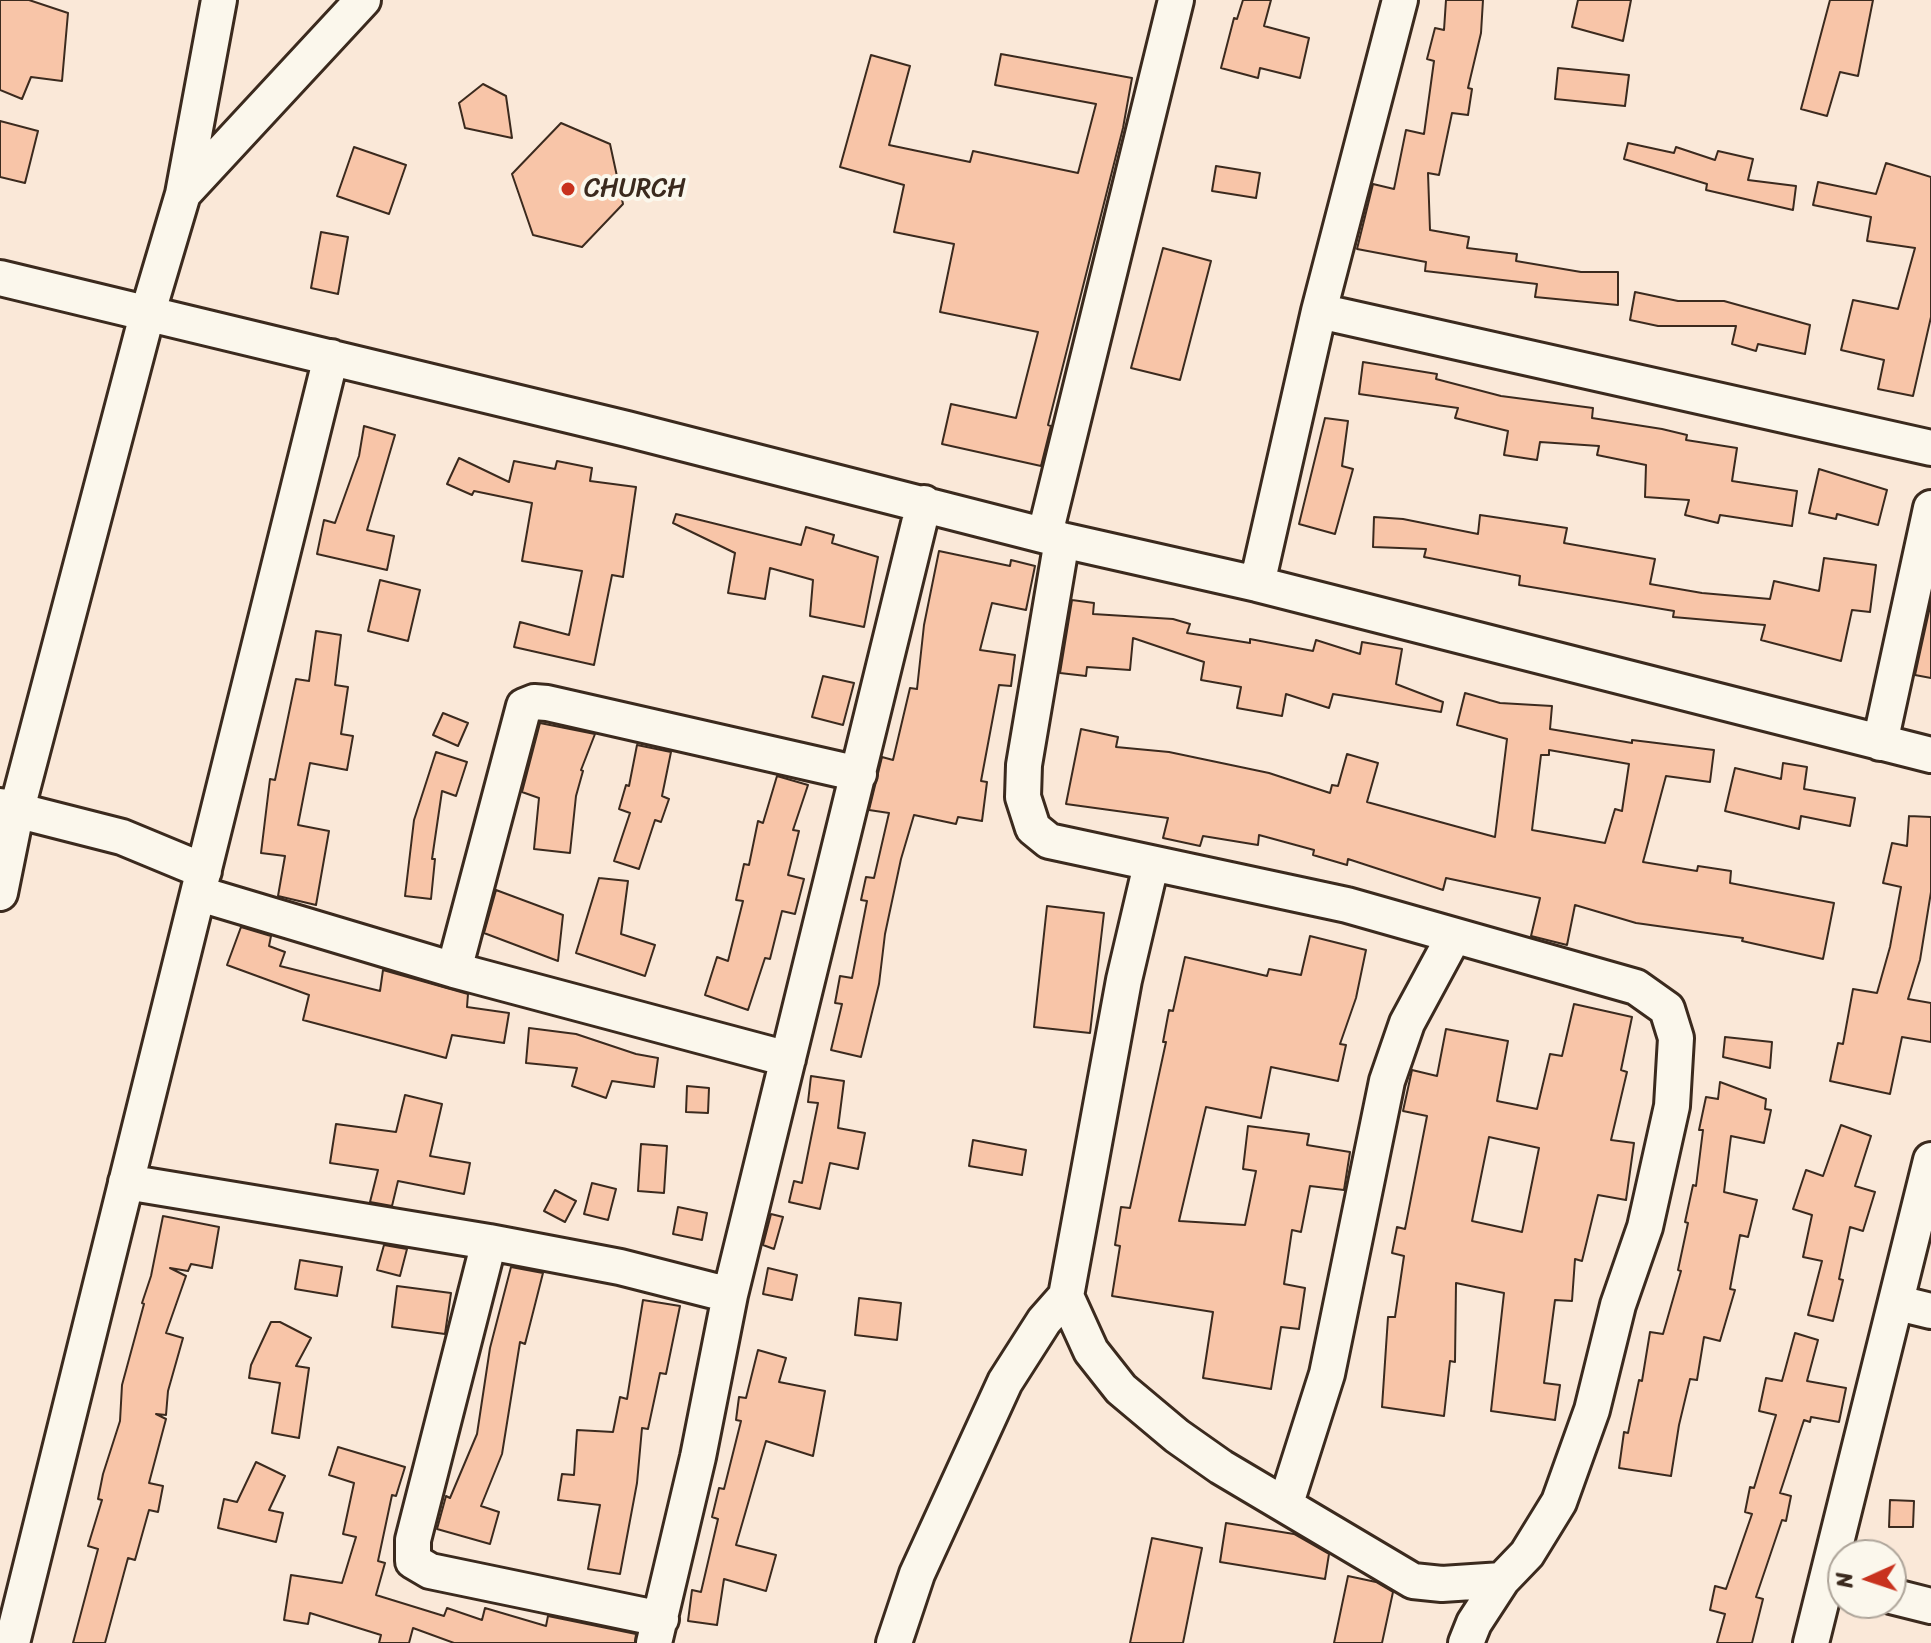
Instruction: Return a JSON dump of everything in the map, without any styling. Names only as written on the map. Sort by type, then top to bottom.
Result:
[{"type":"street","points":[[0,893],[8,807],[183,194],[219,0]]},
{"type":"street","points":[[183,194],[363,0]]},
{"type":"street","points":[[1176,0],[1054,537],[1024,765],[1023,797],[1033,828],[1049,841],[1347,905],[1636,987],[1667,1009],[1676,1038],[1672,1106],[1645,1227],[1618,1305],[1592,1410],[1559,1502],[1527,1554],[1502,1580],[1474,1623],[1466,1643]]},
{"type":"street","points":[[1257,584],[1319,311],[1400,0]]},
{"type":"street","points":[[0,278],[1257,584],[1931,755]]},
{"type":"street","points":[[1319,311],[1931,448]]},
{"type":"street","points":[[12,1643],[331,357]]},
{"type":"street","points":[[489,1242],[413,1540],[413,1561],[430,1571],[657,1631],[698,1457],[730,1295],[924,503]]},
{"type":"street","points":[[1880,743],[1931,508]]},
{"type":"street","points":[[454,970],[524,706],[534,702],[859,774]]},
{"type":"street","points":[[8,807],[122,837],[202,883],[454,970],[788,1059]]},
{"type":"street","points":[[894,1643],[923,1560],[1005,1382],[1044,1321],[1066,1296],[1121,996],[1151,865]]},
{"type":"street","points":[[1286,1503],[1327,1374],[1387,1081],[1407,1023],[1454,936]]},
{"type":"street","points":[[1845,1539],[1931,1160]]},
{"type":"street","points":[[126,1182],[489,1242],[620,1267],[730,1295]]},
{"type":"street","points":[[1066,1296],[1091,1351],[1121,1389],[1167,1428],[1221,1467],[1286,1503],[1386,1568],[1413,1581],[1502,1580]]},
{"type":"street","points":[[1898,1303],[1931,1311]]},
{"type":"street","points":[[1907,1600],[1931,1606]]},
{"type":"street","points":[[1811,1643],[1827,1602]]},
{"type":"building","points":[[0,0],[29,0],[68,13],[62,81],[31,77],[22,99],[0,90]]},
{"type":"building","points":[[1243,0],[1271,0],[1264,26],[1309,38],[1300,78],[1260,68],[1258,78],[1221,68],[1234,18],[1237,19]]},
{"type":"building","points":[[1446,0],[1483,0],[1481,33],[1468,88],[1472,89],[1468,115],[1452,113],[1439,175],[1428,173],[1430,230],[1469,237],[1467,248],[1517,254],[1516,261],[1581,272],[1618,272],[1618,305],[1535,297],[1537,284],[1425,271],[1426,262],[1357,249],[1373,184],[1394,189],[1406,130],[1424,134],[1434,61],[1427,59],[1435,28],[1444,30]]},
{"type":"building","points":[[1578,0],[1631,0],[1623,41],[1572,27]]},
{"type":"building","points":[[1830,0],[1873,0],[1858,76],[1840,72],[1827,116],[1801,109]]},
{"type":"building","points":[[1001,54],[1132,78],[1123,128],[1048,425],[1051,426],[1041,466],[942,444],[951,404],[1016,418],[1038,332],[940,312],[954,244],[894,232],[904,185],[840,167],[871,55],[910,66],[889,145],[970,162],[973,151],[1078,173],[1096,104],[995,85]]},
{"type":"building","points":[[1558,68],[1629,75],[1625,106],[1555,99]]},
{"type":"building","points":[[483,84],[506,96],[512,138],[465,128],[459,103]]},
{"type":"building","points":[[0,121],[38,131],[25,183],[0,177]]},
{"type":"building","name":"CHURCH","points":[[561,123],[610,144],[623,204],[582,247],[533,235],[512,174]]},
{"type":"building","points":[[1628,143],[1674,153],[1676,147],[1715,160],[1718,151],[1753,159],[1748,180],[1796,186],[1793,210],[1706,190],[1707,184],[1624,159]]},
{"type":"building","points":[[354,147],[406,165],[389,214],[337,196]]},
{"type":"building","points":[[1886,163],[1931,177],[1931,317],[1913,396],[1878,389],[1884,360],[1841,350],[1853,300],[1898,309],[1915,248],[1867,241],[1871,217],[1813,205],[1818,182],[1876,194]]},
{"type":"building","points":[[1216,166],[1260,173],[1256,198],[1212,191]]},
{"type":"building","points":[[321,232],[348,237],[338,294],[311,288]]},
{"type":"building","points":[[1163,248],[1211,261],[1180,380],[1131,368]]},
{"type":"building","points":[[1635,292],[1678,301],[1724,301],[1810,325],[1805,354],[1758,344],[1756,351],[1732,344],[1736,326],[1658,326],[1630,320]]},
{"type":"building","points":[[1363,362],[1437,374],[1436,379],[1501,396],[1593,408],[1592,418],[1662,429],[1687,435],[1686,440],[1737,448],[1732,481],[1797,491],[1792,526],[1720,515],[1718,523],[1685,515],[1689,500],[1645,497],[1646,465],[1597,455],[1599,446],[1540,442],[1537,460],[1504,455],[1508,431],[1455,418],[1458,408],[1359,394]]},
{"type":"building","points":[[1325,418],[1348,421],[1342,466],[1353,469],[1335,534],[1299,524]]},
{"type":"building","points":[[364,426],[395,435],[367,530],[394,536],[387,570],[317,554],[324,520],[335,523],[359,456]]},
{"type":"building","points":[[459,458],[509,482],[514,461],[555,469],[557,461],[592,468],[590,481],[636,487],[623,577],[612,575],[594,665],[514,647],[520,622],[569,635],[582,571],[522,561],[532,503],[474,491],[472,495],[447,484]]},
{"type":"building","points":[[1819,469],[1887,490],[1878,525],[1837,514],[1836,519],[1809,513]]},
{"type":"building","points":[[676,514],[801,545],[806,527],[834,535],[832,543],[878,557],[864,627],[810,616],[813,580],[770,568],[765,599],[728,593],[735,553],[673,523]]},
{"type":"building","points":[[1480,515],[1567,528],[1564,543],[1655,559],[1650,584],[1702,593],[1770,599],[1774,581],[1819,591],[1824,558],[1876,565],[1870,612],[1852,610],[1841,661],[1761,640],[1765,625],[1673,617],[1674,611],[1519,585],[1520,576],[1424,557],[1426,549],[1373,547],[1374,517],[1403,519],[1478,534]]},
{"type":"building","points":[[939,551],[1010,566],[1011,560],[1035,566],[1026,610],[992,603],[980,650],[1015,655],[1011,686],[999,685],[981,781],[987,782],[982,821],[958,817],[956,824],[914,815],[901,859],[885,934],[879,984],[861,1057],[831,1050],[842,1004],[835,1003],[840,976],[852,978],[867,901],[861,900],[866,877],[874,878],[889,813],[869,810],[882,757],[893,760],[910,688],[917,689],[924,625]]},
{"type":"building","points":[[380,580],[420,590],[408,641],[368,631]]},
{"type":"building","points":[[1072,600],[1094,603],[1093,614],[1173,619],[1190,624],[1187,633],[1250,643],[1250,639],[1313,651],[1316,640],[1360,654],[1362,642],[1402,649],[1396,684],[1443,702],[1441,712],[1333,694],[1329,708],[1286,694],[1282,716],[1237,708],[1241,687],[1201,680],[1204,662],[1133,638],[1130,670],[1087,667],[1086,676],[1060,673]]},
{"type":"building","points":[[1931,602],[1931,678],[1915,675]]},
{"type":"building","points":[[316,631],[341,635],[335,685],[348,687],[341,734],[353,736],[347,770],[310,763],[298,825],[329,831],[316,905],[278,896],[285,856],[261,853],[270,779],[275,780],[296,679],[309,681]]},
{"type":"building","points":[[823,676],[854,683],[843,725],[812,717]]},
{"type":"building","points":[[1465,693],[1500,703],[1552,706],[1550,729],[1632,743],[1632,740],[1714,750],[1710,782],[1666,776],[1643,862],[1697,871],[1698,866],[1731,871],[1730,883],[1834,903],[1823,959],[1742,941],[1743,938],[1636,923],[1575,905],[1567,945],[1531,936],[1540,898],[1446,878],[1443,890],[1348,859],[1347,865],[1313,855],[1314,850],[1259,835],[1258,845],[1203,836],[1200,846],[1163,838],[1168,818],[1066,804],[1081,729],[1118,737],[1116,747],[1169,752],[1269,773],[1330,793],[1332,785],[1338,786],[1347,754],[1378,763],[1367,802],[1495,837],[1507,739],[1457,725]],"holes":[[[1549,750],[1629,764],[1622,811],[1615,809],[1605,843],[1532,830],[1541,755],[1549,755]]]},
{"type":"building","points":[[443,713],[468,723],[458,746],[433,735]]},
{"type":"building","points":[[540,723],[595,734],[581,770],[570,853],[534,849],[539,798],[522,792]]},
{"type":"building","points":[[637,745],[671,752],[662,796],[669,799],[661,822],[655,820],[639,869],[614,861],[630,813],[619,809],[626,785],[629,786]]},
{"type":"building","points":[[436,752],[467,762],[456,796],[442,791],[432,859],[435,859],[431,899],[405,896],[414,820]]},
{"type":"building","points":[[1783,763],[1807,767],[1804,789],[1855,798],[1850,826],[1801,816],[1799,829],[1725,811],[1735,768],[1781,779]]},
{"type":"building","points":[[777,776],[808,785],[793,830],[799,831],[788,875],[804,879],[795,914],[782,911],[770,959],[765,958],[748,1010],[705,995],[717,957],[728,961],[743,901],[736,900],[744,864],[749,865],[758,821],[763,823]]},
{"type":"building","points":[[1909,816],[1931,817],[1931,892],[1920,960],[1908,999],[1931,1003],[1931,1042],[1902,1037],[1890,1094],[1830,1081],[1838,1043],[1843,1044],[1853,989],[1877,993],[1890,947],[1901,887],[1883,883],[1892,843],[1907,846]]},
{"type":"building","points":[[599,878],[628,881],[621,934],[655,945],[645,976],[576,953]]},
{"type":"building","points":[[496,890],[563,915],[558,961],[484,933]]},
{"type":"building","points":[[1047,906],[1104,913],[1090,1033],[1034,1027]]},
{"type":"building","points":[[241,927],[271,936],[269,946],[285,952],[280,966],[380,991],[383,970],[468,994],[467,1007],[509,1013],[504,1043],[452,1035],[446,1058],[303,1020],[309,995],[227,965]]},
{"type":"building","points":[[1310,936],[1366,950],[1356,998],[1340,1044],[1346,1045],[1338,1081],[1271,1067],[1261,1118],[1206,1107],[1179,1221],[1245,1225],[1256,1171],[1243,1169],[1248,1126],[1309,1134],[1307,1145],[1350,1152],[1344,1190],[1310,1186],[1301,1232],[1292,1230],[1284,1284],[1305,1288],[1299,1329],[1281,1327],[1271,1389],[1203,1378],[1213,1312],[1112,1296],[1120,1246],[1115,1245],[1121,1207],[1130,1208],[1166,1042],[1163,1042],[1169,1010],[1173,1011],[1185,957],[1267,976],[1269,969],[1301,975]]},
{"type":"building","points":[[1574,1004],[1632,1017],[1621,1070],[1627,1072],[1611,1140],[1634,1143],[1626,1200],[1598,1195],[1582,1261],[1575,1259],[1572,1301],[1555,1300],[1544,1383],[1560,1385],[1555,1420],[1491,1411],[1504,1293],[1456,1283],[1455,1362],[1450,1361],[1444,1416],[1382,1407],[1388,1317],[1395,1317],[1404,1256],[1392,1253],[1397,1227],[1405,1229],[1427,1116],[1403,1111],[1412,1070],[1437,1076],[1446,1029],[1508,1041],[1497,1101],[1537,1109],[1550,1054],[1562,1056]],"holes":[[[1489,1137],[1539,1148],[1522,1232],[1472,1221]]]},
{"type":"building","points":[[529,1028],[576,1034],[658,1058],[654,1087],[612,1081],[606,1098],[572,1086],[577,1068],[526,1063]]},
{"type":"building","points":[[1725,1037],[1772,1042],[1770,1068],[1723,1057]]},
{"type":"building","points":[[811,1076],[844,1081],[838,1128],[865,1133],[858,1169],[830,1163],[820,1209],[789,1202],[794,1181],[802,1183],[818,1103],[808,1102]]},
{"type":"building","points":[[1720,1082],[1766,1099],[1765,1109],[1771,1110],[1764,1143],[1731,1136],[1724,1192],[1757,1200],[1748,1237],[1740,1235],[1730,1289],[1735,1290],[1720,1341],[1704,1337],[1697,1380],[1690,1379],[1679,1425],[1671,1476],[1619,1468],[1624,1432],[1628,1433],[1639,1380],[1642,1381],[1650,1332],[1663,1334],[1681,1271],[1678,1270],[1688,1223],[1685,1222],[1693,1185],[1696,1186],[1703,1130],[1699,1130],[1706,1097],[1718,1099]]},
{"type":"building","points":[[687,1086],[709,1088],[708,1113],[686,1112]]},
{"type":"building","points":[[405,1095],[442,1104],[430,1156],[470,1163],[464,1194],[398,1181],[392,1206],[370,1202],[378,1170],[330,1163],[336,1124],[396,1132]]},
{"type":"building","points":[[1841,1125],[1871,1136],[1855,1186],[1875,1192],[1863,1231],[1850,1227],[1839,1279],[1843,1280],[1833,1321],[1808,1315],[1822,1261],[1803,1257],[1812,1215],[1793,1209],[1806,1170],[1823,1176]]},
{"type":"building","points":[[973,1140],[1026,1150],[1022,1175],[969,1166]]},
{"type":"building","points":[[641,1144],[667,1146],[664,1193],[638,1191]]},
{"type":"building","points":[[592,1183],[616,1189],[608,1220],[584,1214]]},
{"type":"building","points":[[555,1190],[576,1201],[565,1222],[544,1211]]},
{"type":"building","points":[[678,1207],[707,1213],[702,1240],[673,1234]]},
{"type":"building","points":[[771,1214],[783,1217],[774,1249],[763,1245]]},
{"type":"building","points":[[163,1216],[219,1227],[212,1268],[191,1264],[188,1271],[170,1268],[186,1276],[166,1333],[183,1338],[168,1391],[166,1415],[156,1414],[166,1419],[149,1483],[163,1486],[158,1512],[149,1510],[135,1560],[128,1558],[105,1643],[73,1643],[98,1549],[88,1546],[102,1500],[98,1499],[103,1474],[120,1421],[122,1385],[151,1276]]},
{"type":"building","points":[[384,1245],[407,1249],[400,1276],[377,1270]]},
{"type":"building","points":[[300,1260],[342,1267],[337,1296],[295,1289]]},
{"type":"building","points":[[511,1267],[543,1273],[525,1344],[520,1342],[502,1454],[481,1506],[499,1512],[490,1544],[437,1529],[446,1496],[450,1498],[477,1434],[490,1348]]},
{"type":"building","points":[[768,1268],[797,1275],[792,1300],[763,1294]]},
{"type":"building","points":[[397,1286],[451,1293],[445,1334],[392,1327]]},
{"type":"building","points":[[859,1298],[901,1303],[897,1340],[855,1335]]},
{"type":"building","points":[[643,1300],[680,1306],[666,1374],[660,1373],[648,1429],[642,1428],[637,1483],[620,1574],[588,1569],[600,1505],[558,1500],[562,1474],[574,1475],[577,1430],[613,1432],[620,1397],[627,1399]]},
{"type":"building","points":[[271,1322],[280,1322],[311,1338],[296,1366],[309,1368],[299,1438],[272,1433],[280,1383],[249,1378],[251,1365]]},
{"type":"building","points":[[1795,1333],[1818,1340],[1807,1381],[1846,1388],[1839,1422],[1811,1417],[1810,1422],[1804,1420],[1780,1493],[1791,1496],[1786,1521],[1782,1520],[1756,1597],[1763,1599],[1752,1643],[1717,1643],[1725,1614],[1710,1610],[1715,1586],[1726,1589],[1752,1514],[1745,1512],[1750,1487],[1754,1488],[1776,1415],[1759,1411],[1766,1378],[1782,1381]]},
{"type":"building","points":[[758,1350],[786,1358],[779,1382],[825,1391],[813,1456],[766,1441],[736,1545],[776,1555],[766,1591],[724,1579],[717,1625],[688,1621],[692,1590],[701,1592],[718,1519],[712,1517],[719,1488],[724,1489],[741,1421],[736,1420],[739,1397],[746,1398]]},
{"type":"building","points":[[338,1447],[405,1467],[396,1496],[392,1495],[378,1561],[385,1563],[376,1595],[444,1616],[447,1608],[482,1620],[485,1608],[546,1626],[548,1616],[636,1634],[635,1643],[454,1643],[413,1628],[409,1643],[379,1643],[381,1635],[310,1613],[308,1624],[284,1620],[291,1575],[342,1583],[356,1537],[343,1534],[354,1483],[329,1475]]},
{"type":"building","points":[[256,1462],[285,1476],[269,1510],[283,1513],[276,1542],[218,1528],[224,1499],[237,1502]]},
{"type":"building","points":[[1890,1500],[1914,1501],[1913,1527],[1889,1527]]},
{"type":"building","points":[[1226,1523],[1294,1534],[1329,1554],[1325,1579],[1220,1562]]},
{"type":"building","points":[[1152,1538],[1202,1548],[1183,1643],[1130,1643]]},
{"type":"building","points":[[1348,1576],[1376,1582],[1393,1592],[1382,1643],[1334,1643]]},
{"type":"place","name":"CHURCH","points":[[568,189]]}]
